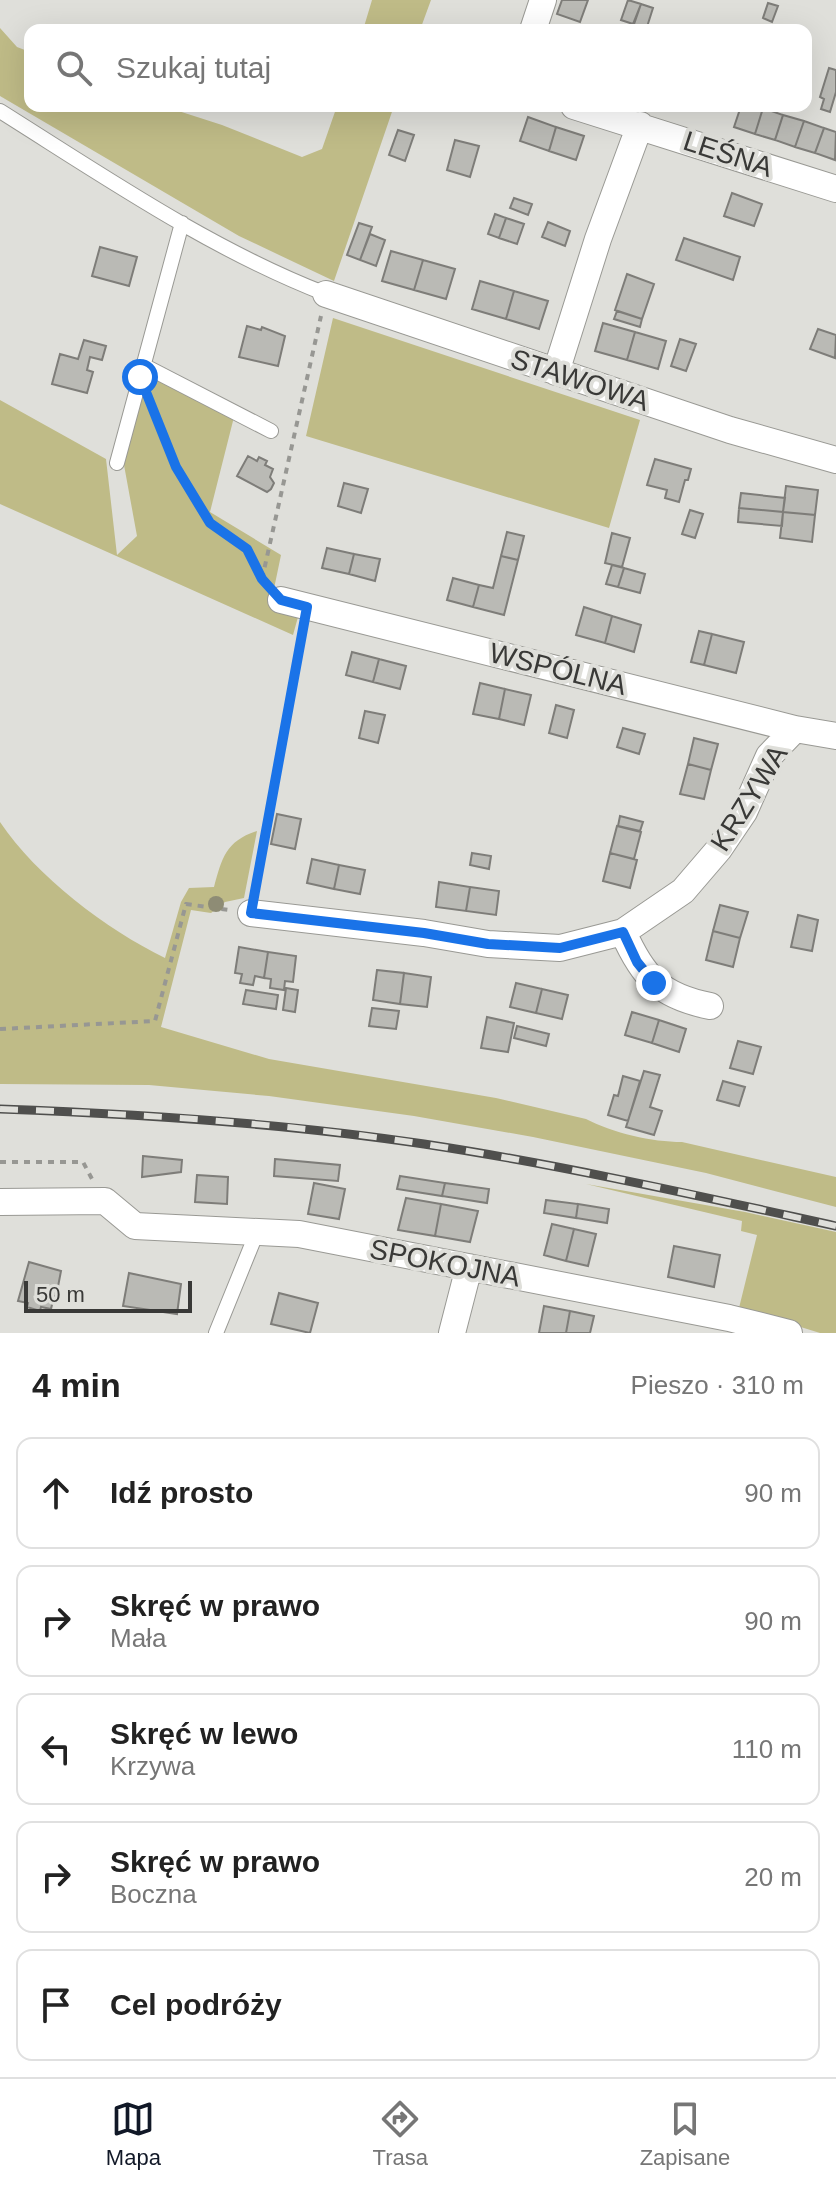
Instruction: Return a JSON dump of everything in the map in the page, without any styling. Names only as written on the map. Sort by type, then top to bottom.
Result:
[{"type":"street","points":[[535,24],[543,0]]},
{"type":"street","name":"LEŚNA","points":[[595,112],[836,189]]},
{"type":"street","points":[[556,372],[598,239],[640,125]]},
{"type":"street","name":"STAWOWA","points":[[326,294],[730,430],[836,460]]},
{"type":"street","name":"WSPÓLNA","points":[[281,600],[795,729],[836,736]]},
{"type":"street","name":"KRZYWA","points":[[251,913],[424,933],[488,944],[560,948],[623,932],[683,891],[710,860],[744,812],[769,756],[795,729]]},
{"type":"street","points":[[623,932],[637,962],[654,983],[676,998],[710,1006]]},
{"type":"street","points":[[0,1202],[105,1201]]},
{"type":"street","name":"SPOKOJNA","points":[[105,1201],[135,1226],[299,1234],[469,1267],[733,1326],[789,1333]]},
{"type":"street","points":[[452,1333],[469,1267]]},
{"type":"lane","points":[[0,111],[182,223],[292,281],[326,294]]},
{"type":"lane","points":[[117,463],[182,223]]},
{"type":"lane","points":[[141,371],[271,431]]},
{"type":"lane","points":[[216,1333],[257,1232]]},
{"type":"path","points":[[262,579],[326,294]]},
{"type":"path","points":[[141,371],[176,467],[210,523],[247,549],[262,579],[281,600]]},
{"type":"path","points":[[0,1029],[155,1021],[186,904],[251,913],[307,607]]},
{"type":"path","points":[[0,1162],[83,1162],[105,1201]]},
{"type":"shaded area","points":[[372,0],[431,0],[422,24],[365,24]]},
{"type":"shaded area","points":[[0,28],[17,47],[24,50],[24,110],[0,96]]},
{"type":"shaded area","points":[[27,112],[182,112],[302,157],[322,149],[335,112],[392,112],[334,281],[239,236]]},
{"type":"shaded area","points":[[333,318],[640,420],[609,528],[306,436]]},
{"type":"shaded area","points":[[148,373],[234,417],[210,512],[281,555],[271,603],[298,617],[293,635],[0,504],[0,400],[106,459],[117,555],[137,536],[124,465]]},
{"type":"shaded area","points":[[0,822],[33,862],[74,900],[165,958],[181,902],[189,888],[214,887],[232,845],[257,831],[244,898],[225,902],[211,913],[191,910],[161,1027],[269,1059],[496,1098],[586,1119],[633,1136],[682,1142],[836,1177],[836,1207],[706,1173],[414,1116],[269,1096],[149,1085],[0,1084]]},
{"type":"shaded area","points":[[586,1184],[745,1212],[836,1232],[836,1333],[820,1333],[739,1308],[757,1235],[741,1231],[742,1221]]},
{"type":"building","points":[[562,0],[588,0],[580,22],[557,14]]},
{"type":"building","points":[[628,0],[641,4],[633,24],[621,20]]},
{"type":"building","points":[[768,3],[778,6],[772,22],[763,18]]},
{"type":"building","points":[[641,4],[653,8],[648,24],[634,24]]},
{"type":"building","points":[[829,68],[836,70],[836,92],[830,112],[821,109],[824,99],[820,97]]},
{"type":"building","points":[[739,112],[762,112],[755,134],[734,127]]},
{"type":"building","points":[[762,112],[783,115],[775,140],[755,134]]},
{"type":"building","points":[[783,115],[804,121],[795,147],[775,140]]},
{"type":"building","points":[[528,117],[556,127],[549,151],[520,141]]},
{"type":"building","points":[[804,121],[824,128],[815,153],[795,147]]},
{"type":"building","points":[[556,127],[584,136],[576,160],[549,151]]},
{"type":"building","points":[[824,128],[836,132],[835,160],[815,153]]},
{"type":"building","points":[[398,130],[414,135],[405,161],[389,155]]},
{"type":"building","points":[[455,140],[479,146],[470,177],[447,170]]},
{"type":"building","points":[[732,193],[762,204],[754,226],[724,216]]},
{"type":"building","points":[[514,198],[532,204],[528,215],[510,208]]},
{"type":"building","points":[[495,214],[506,218],[499,238],[488,234]]},
{"type":"building","points":[[506,218],[524,224],[517,244],[499,238]]},
{"type":"building","points":[[548,222],[570,231],[565,246],[542,237]]},
{"type":"building","points":[[359,223],[372,227],[360,260],[347,255]]},
{"type":"building","points":[[370,234],[385,240],[376,266],[360,260]]},
{"type":"building","points":[[684,238],[740,257],[733,280],[676,260]]},
{"type":"building","points":[[100,247],[137,257],[129,286],[92,276]]},
{"type":"building","points":[[391,251],[423,260],[414,290],[382,281]]},
{"type":"building","points":[[423,260],[455,269],[446,299],[414,290]]},
{"type":"building","points":[[627,274],[654,284],[642,319],[615,310]]},
{"type":"building","points":[[480,281],[514,291],[506,319],[472,309]]},
{"type":"building","points":[[514,291],[548,301],[539,329],[506,319]]},
{"type":"building","points":[[617,311],[642,319],[640,327],[614,319]]},
{"type":"building","points":[[603,323],[635,332],[627,360],[595,351]]},
{"type":"building","points":[[247,326],[261,330],[262,327],[285,336],[278,366],[239,357]]},
{"type":"building","points":[[818,329],[836,335],[835,358],[810,349]]},
{"type":"building","points":[[635,332],[666,341],[658,369],[627,360]]},
{"type":"building","points":[[680,339],[696,344],[686,371],[671,366]]},
{"type":"building","points":[[84,340],[106,346],[102,360],[90,357],[87,370],[93,372],[87,393],[52,384],[60,354],[78,359]]},
{"type":"building","points":[[248,456],[257,461],[259,457],[267,461],[265,465],[273,469],[270,477],[274,483],[267,492],[237,476]]},
{"type":"building","points":[[655,459],[691,469],[679,502],[665,498],[667,490],[647,485]]},
{"type":"building","points":[[344,483],[368,489],[361,513],[338,506]]},
{"type":"building","points":[[786,486],[818,490],[815,515],[783,512]]},
{"type":"building","points":[[741,493],[785,498],[783,512],[739,508]]},
{"type":"building","points":[[739,508],[783,512],[782,526],[738,522]]},
{"type":"building","points":[[690,510],[703,514],[695,538],[682,534]]},
{"type":"building","points":[[783,512],[815,515],[812,542],[780,538]]},
{"type":"building","points":[[507,532],[524,536],[518,560],[501,556]]},
{"type":"building","points":[[612,533],[630,538],[622,567],[605,563]]},
{"type":"building","points":[[327,548],[354,554],[349,574],[322,568]]},
{"type":"building","points":[[354,554],[380,559],[375,581],[349,574]]},
{"type":"building","points":[[501,556],[518,560],[504,615],[473,607],[479,585],[493,588]]},
{"type":"building","points":[[612,565],[624,568],[618,587],[606,584]]},
{"type":"building","points":[[624,568],[645,574],[640,593],[618,587]]},
{"type":"building","points":[[453,578],[479,585],[473,607],[447,600]]},
{"type":"building","points":[[584,607],[612,616],[605,643],[576,635]]},
{"type":"building","points":[[612,616],[641,625],[634,652],[605,643]]},
{"type":"building","points":[[699,631],[712,634],[704,665],[691,662]]},
{"type":"building","points":[[712,634],[744,642],[736,673],[704,665]]},
{"type":"building","points":[[352,652],[379,659],[373,682],[346,675]]},
{"type":"building","points":[[379,659],[406,666],[400,689],[373,682]]},
{"type":"building","points":[[480,683],[505,689],[499,719],[473,714]]},
{"type":"building","points":[[505,689],[531,695],[524,725],[499,719]]},
{"type":"building","points":[[556,705],[574,710],[567,738],[549,733]]},
{"type":"building","points":[[365,711],[385,715],[378,743],[359,738]]},
{"type":"building","points":[[623,728],[645,734],[639,754],[617,747]]},
{"type":"building","points":[[694,738],[718,744],[711,770],[688,764]]},
{"type":"building","points":[[688,764],[711,770],[704,799],[680,794]]},
{"type":"building","points":[[277,814],[301,819],[295,849],[271,844]]},
{"type":"building","points":[[620,816],[643,822],[640,831],[618,826]]},
{"type":"building","points":[[617,826],[641,832],[634,859],[610,853]]},
{"type":"building","points":[[472,853],[491,856],[489,869],[470,865]]},
{"type":"building","points":[[610,853],[637,860],[630,888],[603,881]]},
{"type":"building","points":[[312,859],[339,865],[334,889],[307,883]]},
{"type":"building","points":[[339,865],[365,870],[360,894],[334,889]]},
{"type":"building","points":[[439,882],[470,887],[466,911],[436,907]]},
{"type":"building","points":[[470,887],[499,891],[496,915],[466,911]]},
{"type":"building","points":[[720,905],[748,912],[740,938],[713,931]]},
{"type":"building","points":[[798,915],[818,920],[812,951],[791,947]]},
{"type":"building","points":[[713,931],[740,938],[733,967],[706,960]]},
{"type":"building","points":[[239,947],[268,952],[264,978],[255,976],[253,985],[240,983],[242,974],[235,973]]},
{"type":"building","points":[[268,952],[296,956],[293,982],[285,981],[284,990],[270,988],[271,979],[264,978]]},
{"type":"building","points":[[377,970],[404,973],[400,1004],[373,1000]]},
{"type":"building","points":[[404,973],[431,977],[427,1007],[400,1004]]},
{"type":"building","points":[[516,983],[542,989],[536,1013],[510,1007]]},
{"type":"building","points":[[286,988],[298,990],[295,1012],[283,1010]]},
{"type":"building","points":[[542,989],[568,995],[562,1019],[536,1013]]},
{"type":"building","points":[[246,990],[278,995],[276,1009],[243,1004]]},
{"type":"building","points":[[372,1008],[399,1011],[396,1029],[369,1026]]},
{"type":"building","points":[[632,1012],[659,1020],[652,1043],[625,1035]]},
{"type":"building","points":[[487,1017],[514,1023],[508,1052],[481,1048]]},
{"type":"building","points":[[659,1020],[686,1029],[679,1052],[652,1043]]},
{"type":"building","points":[[517,1026],[549,1034],[546,1046],[514,1038]]},
{"type":"building","points":[[738,1041],[761,1047],[753,1074],[730,1068]]},
{"type":"building","points":[[644,1071],[660,1075],[650,1107],[662,1111],[654,1135],[626,1127]]},
{"type":"building","points":[[623,1076],[640,1081],[628,1121],[608,1115],[614,1095],[618,1096]]},
{"type":"building","points":[[723,1081],[745,1087],[739,1106],[717,1100]]},
{"type":"building","points":[[143,1156],[182,1160],[181,1172],[142,1177]]},
{"type":"building","points":[[275,1159],[340,1165],[338,1181],[274,1176]]},
{"type":"building","points":[[197,1175],[228,1177],[227,1204],[195,1202]]},
{"type":"building","points":[[400,1176],[445,1183],[442,1196],[397,1189]]},
{"type":"building","points":[[314,1183],[345,1189],[339,1219],[308,1214]]},
{"type":"building","points":[[445,1183],[489,1189],[487,1203],[442,1196]]},
{"type":"building","points":[[406,1198],[441,1204],[435,1236],[398,1230]]},
{"type":"building","points":[[546,1200],[578,1204],[576,1218],[544,1213]]},
{"type":"building","points":[[441,1204],[478,1211],[470,1242],[435,1236]]},
{"type":"building","points":[[578,1204],[609,1209],[607,1223],[576,1218]]},
{"type":"building","points":[[552,1224],[574,1229],[566,1261],[544,1255]]},
{"type":"building","points":[[574,1229],[596,1234],[588,1266],[566,1261]]},
{"type":"building","points":[[674,1246],[720,1255],[714,1287],[668,1277]]},
{"type":"building","points":[[29,1262],[61,1271],[51,1309],[41,1307],[40,1311],[18,1301]]},
{"type":"building","points":[[129,1273],[181,1284],[177,1314],[123,1306]]},
{"type":"building","points":[[279,1293],[318,1303],[310,1333],[271,1324]]},
{"type":"building","points":[[544,1306],[570,1311],[566,1333],[539,1333]]},
{"type":"building","points":[[570,1311],[594,1316],[590,1333],[566,1333]]},
{"type":"railway","points":[[0,1109],[213,1120],[424,1144],[579,1171],[836,1226]]},
{"type":"route","points":[[140,377],[176,467],[210,523],[247,549],[262,579],[281,600],[307,607],[251,913],[424,933],[488,944],[560,948],[623,932],[637,962],[654,983]]}]
